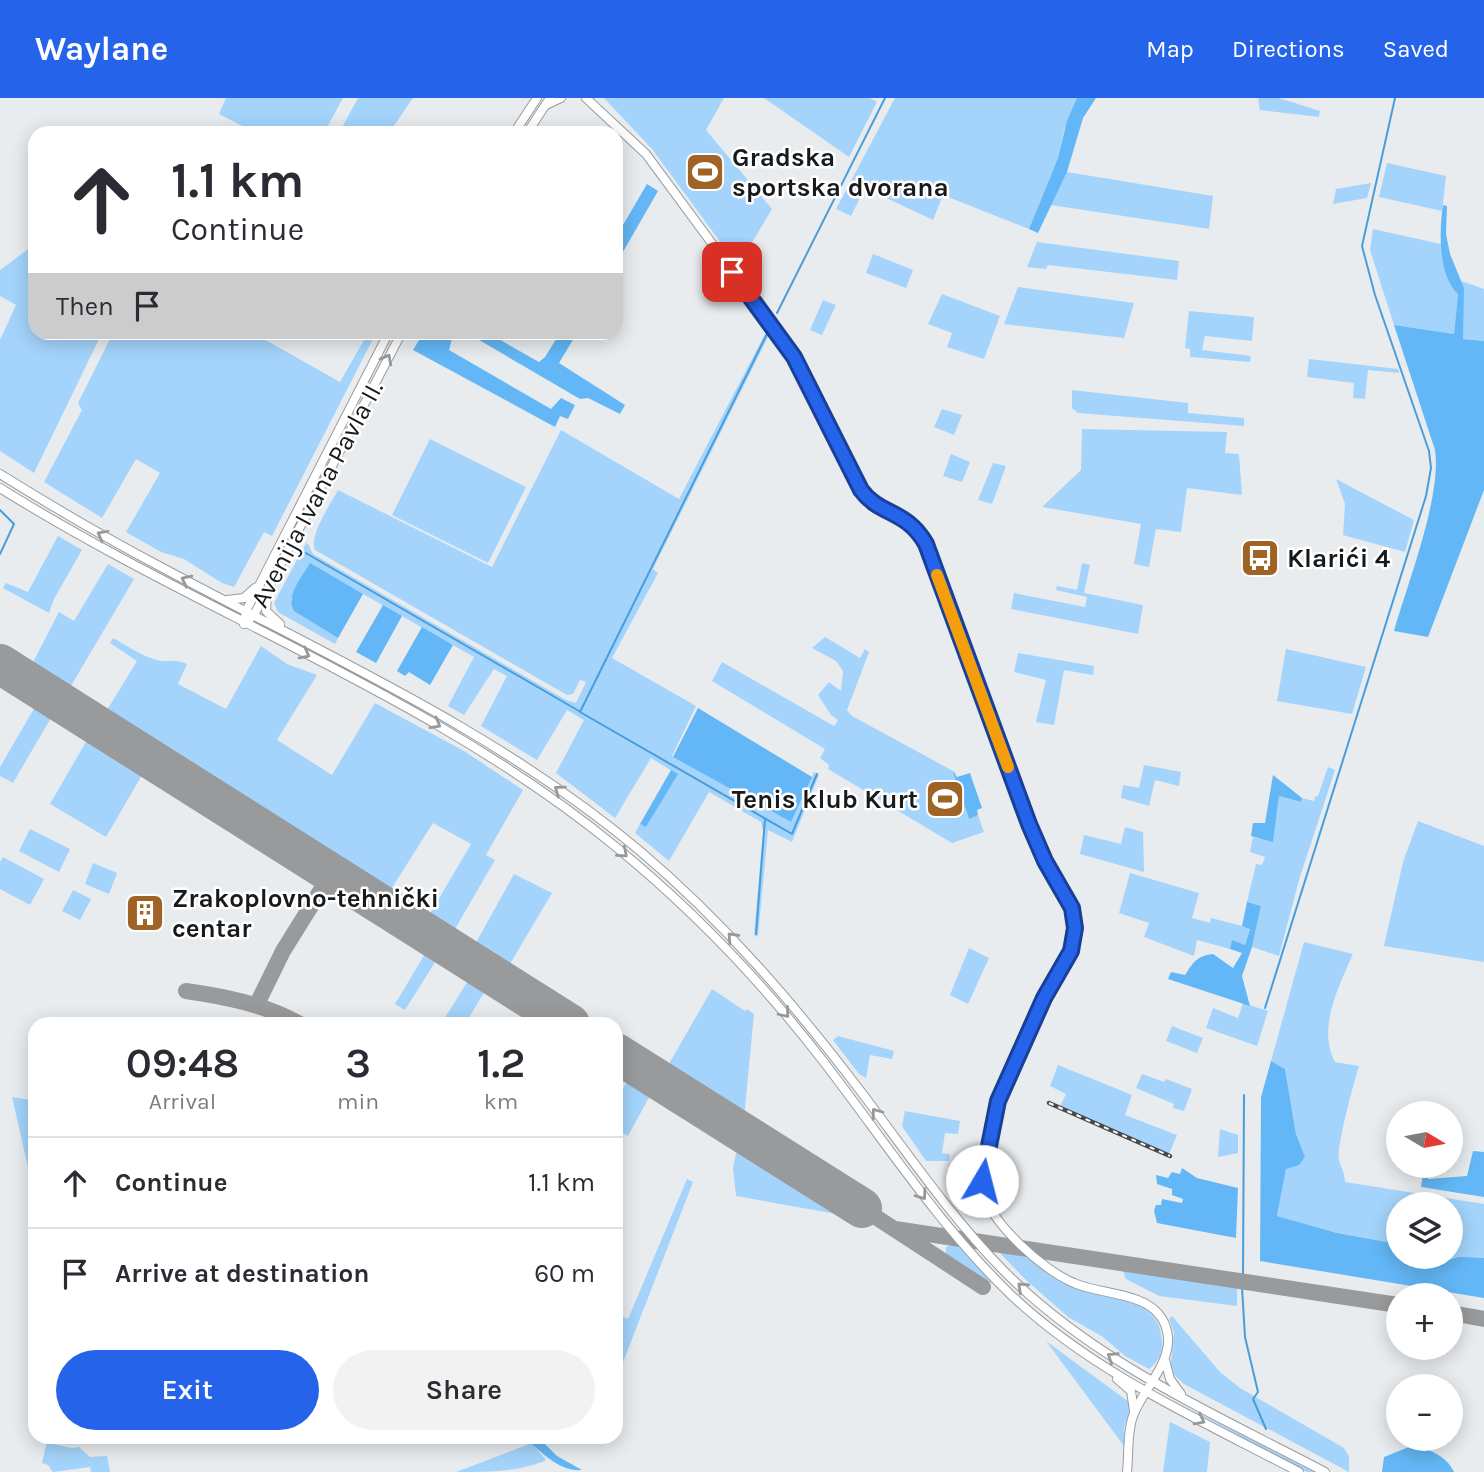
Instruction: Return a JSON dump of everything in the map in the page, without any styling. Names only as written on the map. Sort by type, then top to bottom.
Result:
[{"type":"main road","points":[[519,126],[537,98]]},
{"type":"main road","points":[[532,126],[550,98]]},
{"type":"main road","points":[[544,107],[561,98]]},
{"type":"main road","points":[[585,99],[615,126]]},
{"type":"main road","points":[[623,133],[646,154],[799,365],[861,490],[875,504],[909,521],[926,544],[1029,824],[1074,918],[1071,951],[1044,998],[996,1107],[982,1175],[986,1199],[1017,1241],[1050,1270],[1077,1285],[1135,1298],[1152,1308],[1164,1325],[1168,1340],[1164,1358],[1133,1416]]},
{"type":"main road","name":"Avenija Ivana Pavla II.","points":[[244,624],[268,568],[385,340]]},
{"type":"main road","name":"Avenija Ivana Pavla II.","points":[[250,613],[268,588],[398,340]]},
{"type":"main road","points":[[0,474],[139,555],[462,725],[578,804],[665,873],[726,930],[793,1005],[975,1241],[1052,1315],[1152,1381],[1325,1472]]},
{"type":"main road","points":[[0,488],[72,531],[244,624],[411,710],[503,764],[566,808],[654,879],[703,925],[784,1012],[933,1210],[1013,1296],[1055,1333],[1146,1391],[1299,1472]]},
{"type":"main road","points":[[220,598],[235,601],[248,596],[268,568]]},
{"type":"main road","points":[[268,588],[266,611],[289,634]]},
{"type":"main road","points":[[1076,1347],[1131,1391],[1134,1401],[1127,1472]]},
{"type":"main road","points":[[1164,1358],[1170,1379],[1186,1399]]},
{"type":"shaded area","points":[[226,98],[343,98],[328,126],[242,126],[219,114]]},
{"type":"shaded area","points":[[358,98],[413,98],[394,126],[343,126]]},
{"type":"shaded area","points":[[604,98],[724,98],[706,130],[772,209],[738,266],[652,149]]},
{"type":"shaded area","points":[[764,98],[870,98],[877,102],[849,157]]},
{"type":"shaded area","points":[[895,98],[1077,98],[1064,131],[1058,158],[1029,229],[943,195],[933,220],[865,188],[851,216],[836,209]]},
{"type":"shaded area","points":[[1077,98],[1096,98],[1083,118],[1067,172],[1038,233],[1029,229],[1058,158],[1067,121]]},
{"type":"shaded area","points":[[1258,98],[1279,98],[1320,111],[1319,117],[1260,110]]},
{"type":"shaded area","points":[[1387,163],[1446,176],[1442,211],[1379,197]]},
{"type":"shaded area","points":[[1067,172],[1213,196],[1209,229],[1051,205]]},
{"type":"shaded area","points":[[1371,183],[1367,198],[1333,204],[1336,189]]},
{"type":"shaded area","points":[[647,184],[658,191],[623,252],[623,225]]},
{"type":"shaded area","points":[[1443,205],[1447,206],[1446,234],[1450,254],[1464,288],[1463,339],[1484,341],[1484,490],[1428,637],[1394,631],[1429,515],[1436,469],[1435,450],[1394,325],[1454,334],[1458,294],[1451,286],[1443,265]]},
{"type":"shaded area","points":[[1373,229],[1441,244],[1448,278],[1458,294],[1454,334],[1394,325],[1370,250]]},
{"type":"shaded area","points":[[1037,242],[1179,261],[1177,280],[1048,265],[1046,269],[1027,267]]},
{"type":"shaded area","points":[[28,249],[28,340],[99,340],[34,473],[0,451],[0,340],[16,305],[0,296],[0,270]]},
{"type":"shaded area","points":[[873,254],[913,270],[906,288],[866,273]]},
{"type":"shaded area","points":[[1461,281],[1484,289],[1484,341],[1463,339]]},
{"type":"shaded area","points":[[1018,287],[1134,303],[1124,338],[1004,324]]},
{"type":"shaded area","points":[[942,294],[1000,316],[984,359],[947,347],[952,333],[928,324]]},
{"type":"shaded area","points":[[823,300],[836,305],[822,335],[810,330]]},
{"type":"shaded area","points":[[1189,311],[1254,317],[1252,341],[1205,336],[1202,350],[1251,356],[1250,362],[1190,357],[1190,349],[1185,348]]},
{"type":"shaded area","points":[[768,328],[771,331],[653,569],[658,573],[612,658],[696,706],[672,756],[791,822],[814,772],[819,775],[792,842],[768,830],[758,937],[754,935],[763,831],[761,822],[709,792],[669,861],[635,833],[640,824],[646,827],[677,774],[651,758],[615,818],[556,773],[584,720],[567,710],[537,760],[481,726],[507,676],[494,669],[464,715],[448,706],[474,657],[310,564],[291,599],[295,611],[338,638],[335,644],[278,612],[274,603],[306,543],[313,554],[566,700],[576,703],[586,682],[580,680],[573,694],[567,695],[315,550],[315,537],[321,520],[338,490],[492,567],[561,430],[679,499]]},
{"type":"shaded area","points":[[110,340],[265,340],[340,382],[364,340],[372,340],[272,536],[264,532],[234,587],[222,583],[184,559],[161,552],[126,532],[160,473],[136,459],[102,518],[44,482],[82,410],[78,403]]},
{"type":"shaded area","points":[[419,340],[452,340],[449,350],[551,409],[561,398],[575,405],[568,419],[560,416],[555,427],[413,350]]},
{"type":"shaded area","points":[[479,340],[501,340],[539,362],[556,340],[573,340],[559,363],[625,405],[620,414],[588,398],[580,399]]},
{"type":"shaded area","points":[[1309,359],[1398,369],[1399,373],[1368,370],[1365,399],[1353,398],[1354,383],[1307,377]]},
{"type":"shaded area","points":[[1072,390],[1188,403],[1188,413],[1244,418],[1244,426],[1078,413],[1072,408]]},
{"type":"shaded area","points":[[942,409],[962,415],[954,435],[934,427]]},
{"type":"shaded area","points":[[1082,429],[1227,432],[1225,453],[1239,454],[1242,495],[1187,488],[1181,532],[1156,529],[1149,567],[1134,564],[1141,524],[1042,507],[1081,470]]},
{"type":"shaded area","points":[[430,439],[526,487],[488,563],[392,515]]},
{"type":"shaded area","points":[[951,454],[970,462],[962,482],[943,476]]},
{"type":"shaded area","points":[[993,463],[1006,466],[992,504],[978,500]]},
{"type":"shaded area","points":[[1336,479],[1414,520],[1405,552],[1343,535],[1345,504]]},
{"type":"shaded area","points":[[58,536],[82,550],[49,613],[3,588],[6,583],[28,592]]},
{"type":"shaded area","points":[[310,563],[363,594],[338,638],[294,611],[293,593]]},
{"type":"shaded area","points":[[1082,563],[1090,565],[1084,593],[1143,605],[1138,634],[1011,609],[1014,593],[1085,607],[1087,597],[1056,590],[1057,586],[1077,590]]},
{"type":"shaded area","points":[[108,564],[134,579],[68,691],[30,668],[59,612],[74,621]]},
{"type":"shaded area","points":[[383,605],[402,616],[376,663],[356,652]]},
{"type":"shaded area","points":[[422,627],[453,645],[430,685],[409,672],[405,676],[397,671]]},
{"type":"shaded area","points":[[825,637],[860,658],[865,649],[869,652],[847,710],[852,716],[955,772],[968,818],[978,815],[984,832],[952,843],[828,769],[829,765],[820,758],[825,749],[712,681],[722,662],[834,726],[838,720],[831,715],[818,695],[829,682],[841,691],[843,671],[836,661],[812,648]]},
{"type":"shaded area","points":[[113,638],[149,657],[187,664],[178,684],[226,709],[261,646],[287,664],[317,675],[277,740],[332,775],[375,703],[464,751],[523,790],[486,855],[495,860],[452,934],[427,919],[471,844],[433,823],[388,894],[104,715],[137,661],[110,643]]},
{"type":"shaded area","points":[[1286,649],[1366,667],[1352,714],[1277,701]]},
{"type":"shaded area","points":[[1018,653],[1094,666],[1093,675],[1064,670],[1054,725],[1036,722],[1046,680],[1014,672]]},
{"type":"shaded area","points":[[39,700],[55,711],[13,783],[0,776],[0,767]]},
{"type":"shaded area","points":[[698,708],[812,777],[791,822],[673,757]]},
{"type":"shaded area","points":[[90,735],[145,770],[106,837],[50,804]]},
{"type":"shaded area","points":[[1144,765],[1181,772],[1179,786],[1155,780],[1149,806],[1121,798],[1123,785],[1139,788]]},
{"type":"shaded area","points":[[1328,767],[1335,770],[1299,880],[1279,956],[1252,947],[1261,906],[1247,902],[1256,864],[1262,865],[1265,857],[1250,852],[1253,837],[1273,841],[1279,796],[1301,802],[1302,798],[1314,801]]},
{"type":"shaded area","points":[[671,770],[678,774],[646,827],[640,824]]},
{"type":"shaded area","points":[[953,772],[957,777],[970,773],[982,808],[977,810],[978,815],[969,819]]},
{"type":"shaded area","points":[[1273,775],[1302,798],[1301,802],[1279,796],[1273,842],[1251,836],[1253,823],[1265,823]]},
{"type":"shaded area","points":[[1418,821],[1484,846],[1484,962],[1384,946],[1403,862]]},
{"type":"shaded area","points":[[1125,827],[1143,832],[1144,872],[1080,854],[1084,835],[1121,844]]},
{"type":"shaded area","points":[[30,829],[70,849],[59,872],[19,851]]},
{"type":"shaded area","points":[[3,857],[44,879],[30,905],[0,889],[0,862]]},
{"type":"shaded area","points":[[93,863],[117,873],[109,894],[85,884]]},
{"type":"shaded area","points":[[1130,873],[1199,893],[1192,918],[1210,923],[1211,918],[1250,928],[1245,945],[1233,941],[1230,949],[1197,940],[1194,956],[1144,937],[1149,923],[1119,913]]},
{"type":"shaded area","points":[[514,874],[552,893],[507,969],[473,948]]},
{"type":"shaded area","points":[[73,890],[91,899],[80,920],[62,911]]},
{"type":"shaded area","points":[[1247,902],[1261,906],[1242,976],[1250,1006],[1168,979],[1171,972],[1185,975],[1196,960],[1213,954],[1233,968],[1242,953],[1230,949],[1232,940],[1245,945],[1250,929],[1242,926]]},
{"type":"shaded area","points":[[1304,942],[1353,954],[1332,1007],[1328,1035],[1335,1062],[1359,1066],[1340,1142],[1339,1160],[1345,1182],[1408,1192],[1386,1192],[1386,1242],[1337,1233],[1277,1216],[1286,1169],[1305,1157],[1296,1134],[1285,1069],[1271,1061]]},
{"type":"shaded area","points":[[969,948],[989,958],[968,1004],[950,995]]},
{"type":"shaded area","points":[[428,949],[439,956],[405,1010],[395,1004]]},
{"type":"shaded area","points":[[471,976],[488,986],[469,1017],[445,1017]]},
{"type":"shaded area","points":[[712,989],[754,1014],[744,1118],[666,1069]]},
{"type":"shaded area","points":[[1243,1003],[1268,1011],[1257,1046],[1206,1028],[1213,1008],[1238,1018]]},
{"type":"shaded area","points":[[1172,1026],[1203,1038],[1197,1053],[1166,1041]]},
{"type":"shaded area","points":[[838,1036],[894,1051],[892,1059],[870,1055],[866,1078],[859,1074],[833,1040]]},
{"type":"shaded area","points":[[1271,1061],[1285,1069],[1296,1134],[1305,1157],[1299,1165],[1286,1169],[1277,1216],[1337,1233],[1386,1242],[1386,1269],[1463,1269],[1463,1257],[1484,1258],[1484,1298],[1463,1295],[1463,1283],[1393,1283],[1260,1261],[1261,1097]]},
{"type":"shaded area","points":[[1058,1065],[1132,1095],[1125,1115],[1177,1135],[1169,1154],[1060,1107],[1066,1094],[1050,1086]]},
{"type":"shaded area","points":[[1142,1074],[1164,1082],[1166,1079],[1192,1089],[1184,1111],[1136,1088]]},
{"type":"shaded area","points":[[631,1075],[653,1090],[628,1136],[623,1133],[623,1088]]},
{"type":"shaded area","points":[[12,1097],[28,1100],[28,1167]]},
{"type":"shaded area","points":[[905,1111],[960,1121],[958,1134],[945,1133],[942,1153],[950,1154],[949,1161],[926,1161],[902,1126]]},
{"type":"shaded area","points":[[1220,1129],[1238,1135],[1238,1153],[1218,1157]]},
{"type":"shaded area","points":[[738,1144],[825,1198],[848,1216],[736,1196],[733,1168]]},
{"type":"shaded area","points":[[1473,1151],[1484,1152],[1484,1197],[1421,1187],[1422,1178],[1467,1176]]},
{"type":"shaded area","points":[[1182,1168],[1197,1178],[1238,1188],[1236,1238],[1157,1223],[1154,1211],[1156,1205],[1161,1205],[1162,1199],[1182,1203],[1183,1199],[1172,1195],[1172,1189],[1157,1184],[1156,1175],[1168,1178],[1172,1172],[1180,1174]]},
{"type":"shaded area","points":[[687,1179],[693,1182],[623,1362],[623,1317],[628,1319]]},
{"type":"shaded area","points":[[1463,1201],[1484,1204],[1484,1258],[1463,1259]]},
{"type":"shaded area","points":[[956,1242],[992,1281],[989,1286],[946,1255],[946,1247]]},
{"type":"shaded area","points":[[994,1247],[1022,1252],[1063,1283],[1124,1300],[1151,1314],[1159,1325],[1162,1341],[1161,1353],[1152,1367],[1149,1369],[1125,1356],[1103,1337],[1068,1317]]},
{"type":"shaded area","points":[[1122,1268],[1237,1286],[1237,1306],[1159,1296],[1126,1279]]},
{"type":"shaded area","points":[[1172,1316],[1220,1372],[1240,1388],[1344,1448],[1349,1456],[1349,1472],[1184,1384],[1170,1371],[1174,1333],[1169,1319]]},
{"type":"shaded area","points":[[1046,1341],[1129,1402],[1131,1405],[1124,1428],[1124,1446]]},
{"type":"shaded area","points":[[1165,1396],[1279,1453],[1317,1472],[1307,1472]]},
{"type":"shaded area","points":[[1170,1422],[1210,1442],[1207,1472],[1163,1472]]},
{"type":"shaded area","points":[[46,1444],[79,1447],[90,1457],[107,1456],[110,1472],[91,1472],[90,1467],[53,1472],[48,1465],[42,1463]]},
{"type":"shaded area","points":[[529,1444],[533,1444],[546,1460],[514,1469],[456,1472]]},
{"type":"shaded area","points":[[532,1444],[545,1444],[557,1456],[582,1470],[565,1468]]},
{"type":"shaded area","points":[[1399,1451],[1429,1451],[1442,1458],[1454,1472],[1382,1472],[1384,1457]]},
{"type":"waterway","points":[[777,313],[885,98]]},
{"type":"waterway","points":[[1265,1008],[1426,496],[1431,468],[1429,451],[1375,295],[1362,246],[1395,98]]},
{"type":"waterway","points":[[768,332],[580,712],[792,834],[817,774]]},
{"type":"waterway","points":[[0,510],[14,524],[0,554]]},
{"type":"waterway","points":[[304,552],[579,711]]},
{"type":"waterway","points":[[756,934],[765,819]]},
{"type":"waterway","points":[[1243,1276],[1244,1095]]},
{"type":"waterway","points":[[1242,1287],[1245,1337],[1258,1392],[1253,1399],[1266,1429]]},
{"type":"taxiway","points":[[257,1004],[283,951],[331,874]]},
{"type":"taxiway","points":[[186,991],[244,1002],[285,1017]]},
{"type":"taxiway","points":[[862,1208],[983,1287]]},
{"type":"taxiway","points":[[895,1229],[1386,1303]]},
{"type":"taxiway","points":[[1463,1315],[1484,1319]]},
{"type":"runway","points":[[0,664],[559,1017]]},
{"type":"runway","points":[[623,1057],[862,1208]]},
{"type":"railway","points":[[1049,1103],[1170,1156]]},
{"type":"slow traffic","points":[[937,575],[1008,767]]},
{"type":"place","name":"Gradska sportska dvorana","points":[[705,172]]},
{"type":"place","name":"Klarići 4","points":[[1260,558]]},
{"type":"place","name":"Tenis klub Kurt","points":[[945,799]]},
{"type":"place","name":"Zrakoplovno-tehnički centar","points":[[145,913]]},
{"type":"route","points":[[732,272],[794,357],[861,490],[875,504],[909,521],[926,544],[1029,824],[1045,861],[1072,908],[1075,928],[1071,951],[1044,998],[998,1101],[990,1129],[982,1181]]}]
